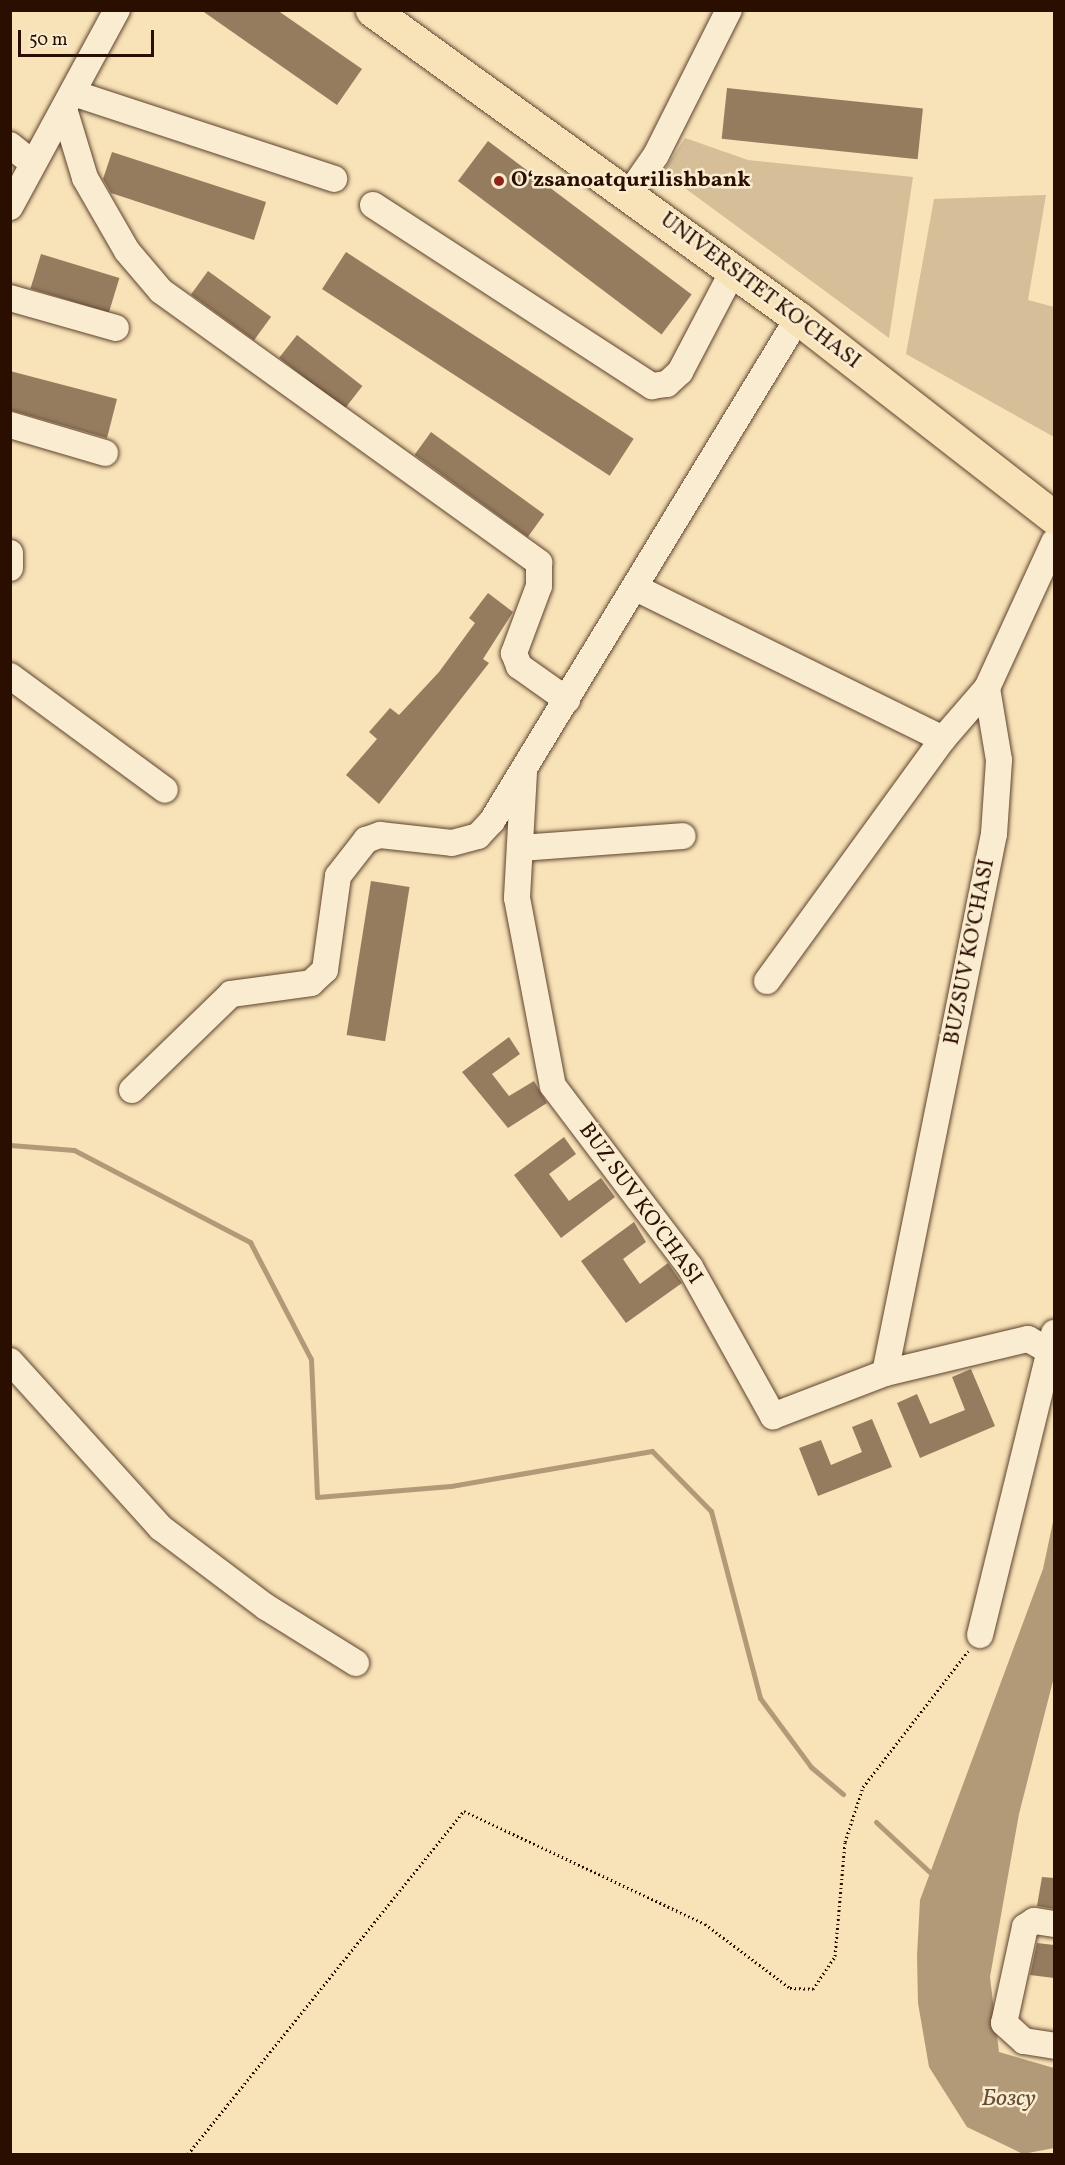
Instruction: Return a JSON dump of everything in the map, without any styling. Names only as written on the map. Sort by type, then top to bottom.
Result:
[{"type":"main road","name":"UNIVERSITET KO'CHASI","points":[[372,10],[798,318],[1054,517]]},
{"type":"street","points":[[10,207],[117,10]]},
{"type":"street","points":[[629,194],[656,155],[729,10]]},
{"type":"street","points":[[69,102],[334,179]]},
{"type":"street","points":[[69,102],[85,178],[127,250],[161,291],[539,563],[539,586],[514,653],[519,666],[567,700]]},
{"type":"street","points":[[10,145],[32,163]]},
{"type":"street","points":[[373,205],[652,386],[667,384],[680,372],[733,271]]},
{"type":"street","points":[[10,298],[116,328]]},
{"type":"street","points":[[132,1090],[231,994],[311,983],[325,970],[338,876],[366,840],[380,835],[452,843],[478,836],[524,769],[567,700],[798,318]]},
{"type":"street","points":[[10,425],[105,453]]},
{"type":"street","points":[[767,981],[943,739],[987,688],[1054,542]]},
{"type":"street","points":[[10,553],[10,568]]},
{"type":"street","points":[[636,588],[943,739]]},
{"type":"street","points":[[10,676],[165,790]]},
{"type":"street","name":"BUZSUV KO'CHASI","points":[[885,1373],[994,834],[999,760],[987,688]]},
{"type":"street","name":"BUZ SUV KO'CHASI","points":[[524,769],[518,898],[553,1086],[690,1267],[772,1416],[885,1373],[1028,1339],[1051,1342]]},
{"type":"street","points":[[520,848],[683,836]]},
{"type":"street","points":[[980,1635],[1051,1342]]},
{"type":"street","points":[[10,1361],[161,1528],[266,1608],[356,1663]]},
{"type":"street","points":[[1054,1924],[1034,1921],[1025,1927],[1004,2023],[1024,2041],[1054,2046]]},
{"type":"path","points":[[188,2154],[464,1810],[705,1924],[790,1988],[813,1989],[835,1956],[845,1842],[863,1787],[980,1635]]},
{"type":"shaded area","points":[[685,138],[748,160],[913,177],[889,338],[663,172]]},
{"type":"shaded area","points":[[1046,195],[1028,300],[1054,307],[1054,437],[906,354],[934,199]]},
{"type":"water","name":"Бозсу","points":[[1054,1517],[1054,1677],[1019,1814],[990,1977],[999,2052],[1054,2068],[1054,2148],[1023,2154],[967,2127],[929,2067],[918,2003],[917,1956],[920,1900],[1043,1569]]},
{"type":"building","points":[[201,10],[277,10],[362,69],[337,105]]},
{"type":"building","points":[[727,88],[923,109],[918,159],[722,139]]},
{"type":"building","points":[[488,141],[692,294],[662,334],[458,181]]},
{"type":"building","points":[[112,152],[266,202],[254,240],[111,193],[103,179]]},
{"type":"building","points":[[346,252],[634,439],[610,476],[322,289]]},
{"type":"building","points":[[41,254],[119,278],[109,312],[30,288]]},
{"type":"building","points":[[208,271],[271,317],[254,340],[191,294]]},
{"type":"building","points":[[297,335],[362,386],[345,409],[279,358]]},
{"type":"building","points":[[10,371],[117,399],[107,438],[10,410]]},
{"type":"building","points":[[431,432],[544,514],[528,537],[415,455]]},
{"type":"building","points":[[488,593],[513,612],[483,659],[489,663],[379,804],[346,775],[377,739],[369,732],[390,708],[399,715],[439,672],[475,623],[469,618]]},
{"type":"building","points":[[371,881],[410,887],[385,1041],[347,1035]]},
{"type":"building","points":[[509,1037],[520,1054],[492,1074],[509,1096],[534,1081],[547,1103],[508,1128],[462,1072]]},
{"type":"building","points":[[564,1137],[576,1154],[549,1174],[569,1201],[601,1178],[615,1197],[561,1238],[514,1175]]},
{"type":"building","points":[[634,1222],[646,1242],[623,1259],[640,1284],[668,1263],[682,1283],[626,1323],[581,1261]]},
{"type":"building","points":[[971,1369],[995,1426],[920,1458],[897,1403],[917,1394],[930,1424],[965,1410],[952,1377]]},
{"type":"building","points":[[872,1419],[892,1467],[818,1496],[799,1448],[821,1440],[831,1465],[862,1452],[852,1427]]},
{"type":"building","points":[[1042,1877],[1054,1878],[1054,1909],[1037,1906]]},
{"type":"building","points":[[1037,1943],[1054,1945],[1054,1978],[1030,1975]]},
{"type":"waterway","points":[[10,1145],[74,1150],[250,1242],[311,1359],[317,1497],[451,1486],[652,1451],[711,1511],[760,1698],[811,1767],[843,1794]]},
{"type":"waterway","points":[[876,1822],[935,1877]]},
{"type":"place","name":"Oʻzsanoatqurilishbank","points":[[499,181]]}]
